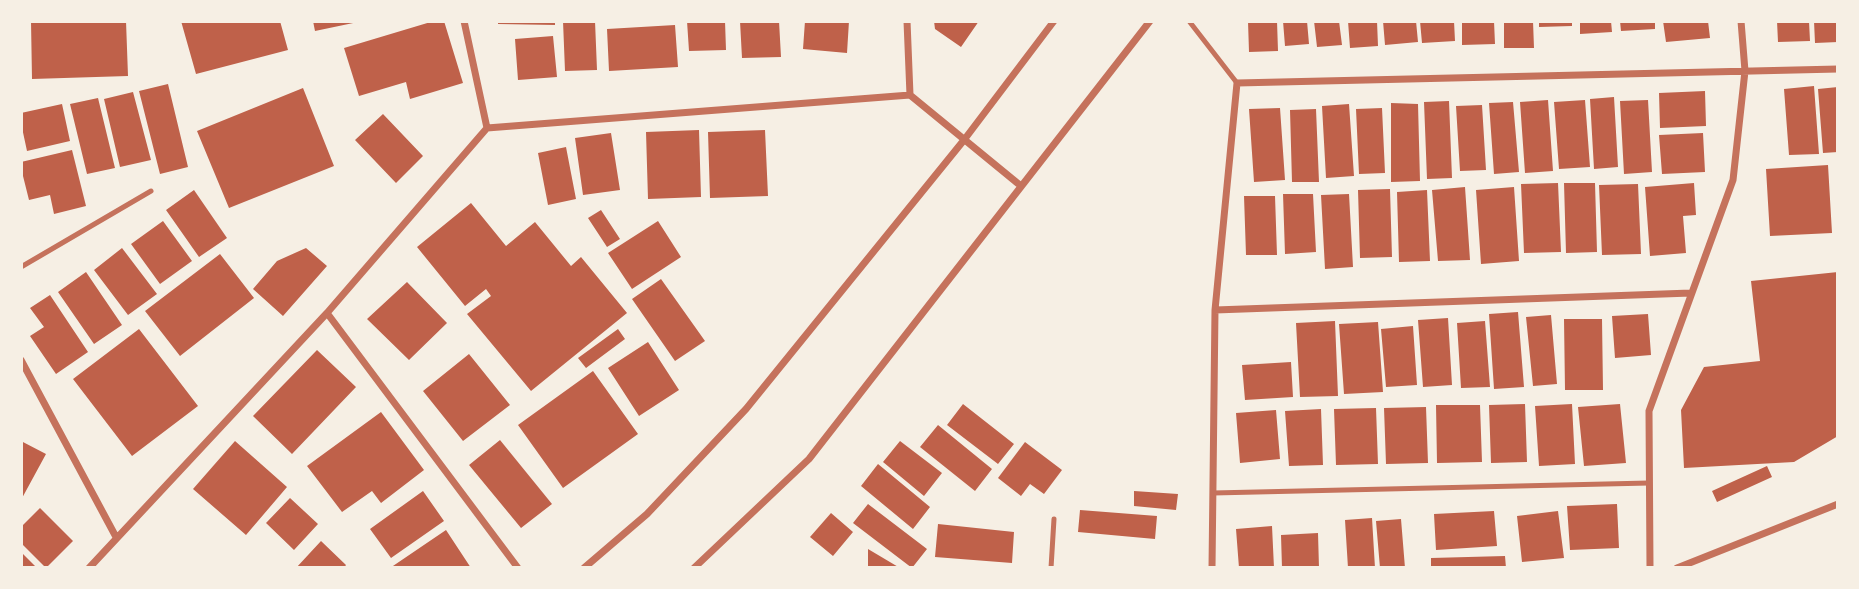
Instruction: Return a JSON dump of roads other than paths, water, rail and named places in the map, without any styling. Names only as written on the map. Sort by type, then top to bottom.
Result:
[{"type":"street","points":[[464,21],[487,128]]},
{"type":"street","points":[[907,21],[910,95]]},
{"type":"street","points":[[584,568],[647,514],[746,409],[964,140],[1054,21]]},
{"type":"street","points":[[694,568],[809,459],[1150,21]]},
{"type":"street","points":[[1650,568],[1649,411],[1733,180],[1745,71],[1741,21]]},
{"type":"street","points":[[1212,568],[1215,310],[1237,82],[1838,69]]},
{"type":"street","points":[[89,568],[327,313],[487,128],[910,95],[1021,186]]},
{"type":"street","points":[[1215,310],[1691,293]]},
{"type":"street","points":[[327,313],[519,568]]},
{"type":"street","points":[[21,360],[116,537]]},
{"type":"street","points":[[1677,568],[1838,504]]},
{"type":"lane","points":[[1189,21],[1237,82]]},
{"type":"lane","points":[[21,267],[151,191]]},
{"type":"lane","points":[[1213,494],[1649,483]]},
{"type":"lane","points":[[1051,568],[1054,519]]}]
